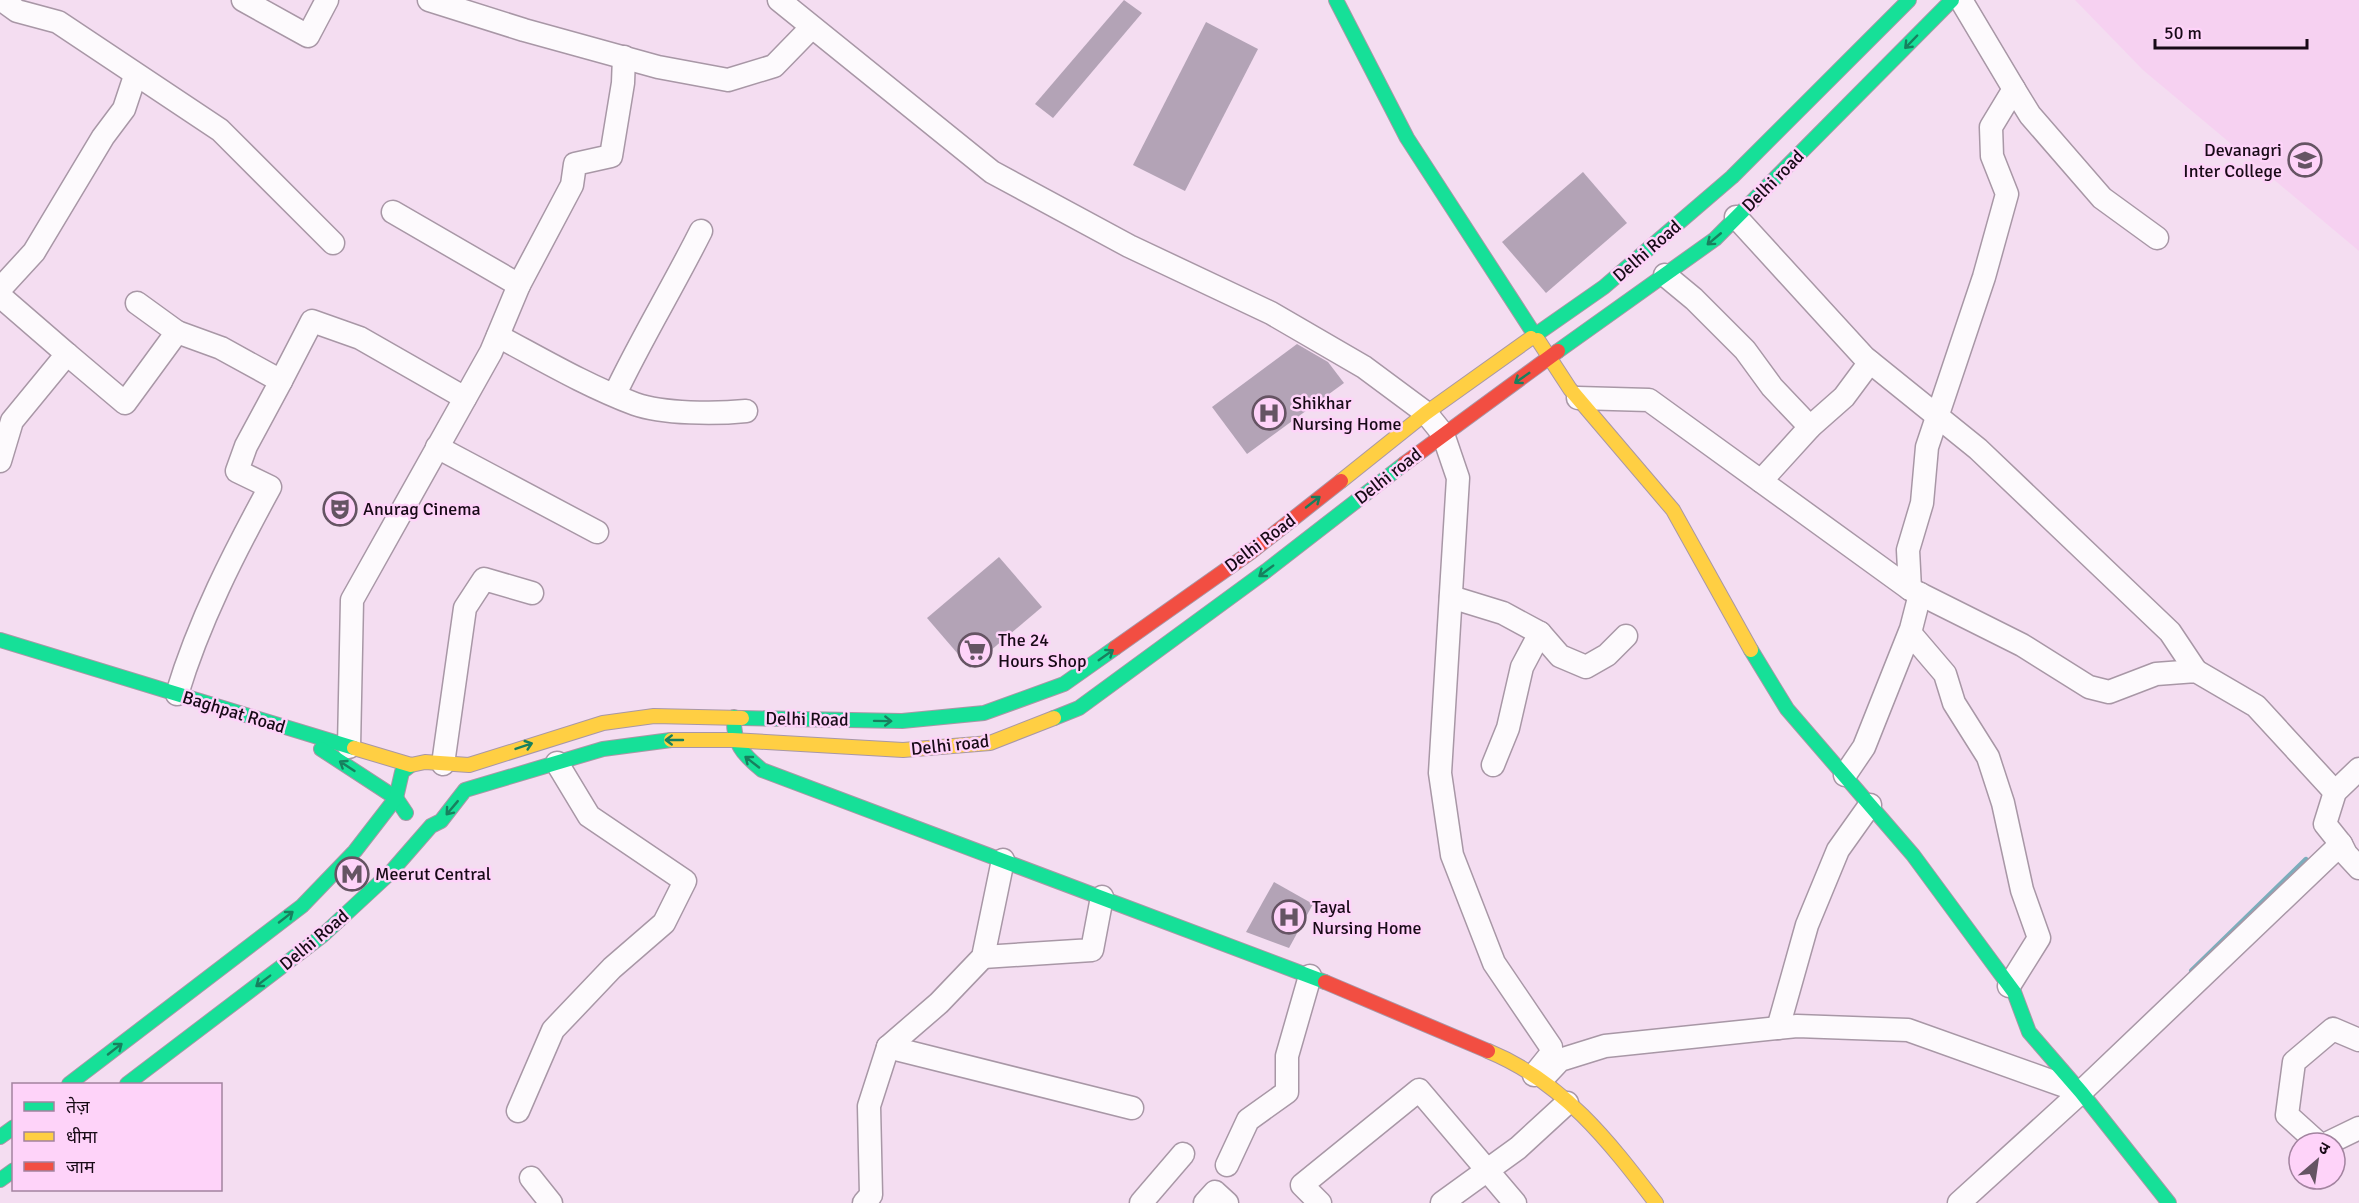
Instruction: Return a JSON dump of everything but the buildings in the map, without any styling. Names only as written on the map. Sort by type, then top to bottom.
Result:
[{"type":"main road","points":[[1336,0],[1407,138],[1535,336],[1578,398],[1673,510],[1723,602],[1787,709],[1913,855],[2009,986],[2029,1032],[2169,1203]]},
{"type":"main road","name":"Delhi Road","points":[[469,765],[603,723],[654,716],[902,721],[984,713],[1064,684],[1251,552],[1426,414],[1604,287],[1732,177],[1909,0]]},
{"type":"main road","name":"Delhi road","points":[[732,740],[787,754],[903,750],[990,743],[1079,708],[1266,571],[1443,434],[1715,239],[1952,0]]},
{"type":"main road","name":"Baghpat Road","points":[[0,640],[411,765],[426,760],[454,766],[469,765]]},
{"type":"main road","points":[[734,717],[732,740],[743,755],[762,770],[1310,976],[1515,1062],[1538,1077],[1603,1134],[1656,1203]]},
{"type":"main road","points":[[784,718],[787,754],[798,784]]},
{"type":"main road","points":[[292,730],[396,798],[404,811],[414,819],[431,826]]},
{"type":"main road","name":"Delhi Road","points":[[128,1083],[322,936],[390,873],[431,826],[441,821],[465,790],[603,749],[656,740],[732,740]]},
{"type":"main road","name":"Delhi Road","points":[[70,1083],[302,906],[355,851],[396,798],[399,778],[411,765]]},
{"type":"street","points":[[2,0],[17,11],[58,22],[135,76],[172,96],[220,130],[333,243]]},
{"type":"street","points":[[243,0],[308,36],[327,0]]},
{"type":"street","points":[[429,0],[624,57],[728,81],[774,66],[811,28]]},
{"type":"street","points":[[779,0],[992,172],[1129,246],[1271,313],[1364,367],[1426,414],[1443,434],[1458,478],[1440,773],[1452,855],[1494,963],[1551,1047],[1551,1053],[1538,1077]]},
{"type":"street","points":[[1961,0],[2030,115],[2102,198],[2157,238]]},
{"type":"street","points":[[349,747],[352,600],[498,336],[519,285],[572,185],[575,164],[611,156],[623,83],[624,57]]},
{"type":"street","points":[[0,289],[34,252],[103,137],[124,109],[135,76]]},
{"type":"street","points":[[1845,775],[1864,747],[1910,633],[1915,592],[1908,550],[1922,503],[1927,447],[1984,278],[2007,194],[1992,156],[1991,127],[2014,89]]},
{"type":"street","points":[[393,212],[519,285]]},
{"type":"street","points":[[1736,217],[1870,362],[1978,449],[2170,632],[2196,670],[2256,706],[2335,792]]},
{"type":"street","points":[[615,394],[637,345],[666,300],[701,231]]},
{"type":"street","points":[[1665,275],[1694,299],[1745,350],[1772,387],[1810,427]]},
{"type":"street","points":[[0,296],[124,403],[177,332]]},
{"type":"street","points":[[137,303],[177,332],[221,348],[281,381]]},
{"type":"street","points":[[177,694],[185,667],[230,561],[270,487],[237,471],[246,446],[312,321],[360,338],[465,398]]},
{"type":"street","points":[[498,336],[569,374],[637,405],[709,414],[746,411]]},
{"type":"street","points":[[0,461],[12,421],[67,354]]},
{"type":"street","points":[[1761,481],[1810,427],[1844,397],[1870,362]]},
{"type":"street","points":[[1578,398],[1649,400],[1915,592],[2022,645],[2089,687],[2109,692],[2156,674],[2196,670]]},
{"type":"street","points":[[437,447],[597,532]]},
{"type":"street","points":[[443,764],[465,608],[484,579],[532,593]]},
{"type":"street","points":[[1451,597],[1503,613],[1539,633],[1560,656],[1586,667],[1607,656],[1626,636]]},
{"type":"street","points":[[1493,765],[1508,728],[1522,667],[1539,633]]},
{"type":"street","points":[[1910,633],[1945,674],[1954,703],[1988,757],[2003,803],[2022,890],[2039,938],[2009,986]]},
{"type":"street","points":[[518,1111],[553,1030],[612,968],[664,923],[685,881],[589,816],[558,763]]},
{"type":"street","points":[[2350,849],[2325,824],[2335,792],[2359,769]]},
{"type":"street","points":[[1778,1028],[1807,926],[1838,850],[1870,805]]},
{"type":"street","points":[[2350,849],[2346,854],[2359,868]]},
{"type":"street","points":[[1959,1203],[2076,1088],[2350,849]]},
{"type":"street","points":[[864,1203],[871,1195],[869,1107],[888,1047],[939,1003],[983,957],[1003,860]]},
{"type":"street","points":[[983,957],[1092,950],[1102,897]]},
{"type":"street","points":[[1227,1165],[1248,1120],[1287,1092],[1287,1056],[1310,976]]},
{"type":"street","points":[[1538,1077],[1560,1060],[1605,1046],[1797,1026],[1908,1030],[2076,1088]]},
{"type":"street","points":[[2305,1131],[2287,1114],[2294,1062],[2333,1029],[2359,1040]]},
{"type":"street","points":[[888,1047],[1132,1108]]},
{"type":"street","points":[[1320,1203],[1302,1185],[1419,1090],[1515,1203]]},
{"type":"street","points":[[1442,1203],[1518,1148],[1567,1102]]},
{"type":"street","points":[[1141,1203],[1183,1154]]},
{"type":"street","points":[[531,1178],[551,1203]]},
{"type":"street","points":[[1205,1203],[1215,1192],[1227,1203]]},
{"type":"shaded area","name":"Devanagri Inter College","points":[[2075,0],[2359,0],[2359,251],[2143,70]]},
{"type":"waterway","points":[[2192,971],[2306,860]]},
{"type":"traffic: fast","points":[[1336,0],[1407,138],[1538,340]]},
{"type":"traffic: fast","points":[[1531,338],[1604,287],[1732,177],[1909,0]]},
{"type":"traffic: fast","points":[[1558,351],[1715,239],[1952,0]]},
{"type":"traffic: fast","points":[[1054,718],[1079,708],[1266,571],[1404,464]]},
{"type":"traffic: fast","points":[[0,640],[354,748]]},
{"type":"traffic: fast","points":[[742,718],[902,721],[984,713],[1064,684],[1115,648]]},
{"type":"traffic: fast","points":[[1751,650],[1787,709],[1913,855],[2014,992],[2029,1032],[2081,1092],[2169,1203]]},
{"type":"traffic: fast","points":[[734,717],[735,734],[740,747],[762,770],[1325,982]]},
{"type":"traffic: fast","points":[[128,1083],[322,936],[390,873],[431,826],[441,821],[465,790],[603,749],[671,740]]},
{"type":"traffic: fast","points":[[321,749],[396,798],[406,813]]},
{"type":"traffic: fast","points":[[70,1083],[302,906],[355,851],[396,798],[402,772],[411,765]]},
{"type":"traffic: fast","points":[[0,1137],[12,1128]]},
{"type":"traffic: fast","points":[[0,1180],[12,1171]]},
{"type":"traffic: slow","points":[[1341,481],[1426,413],[1531,338]]},
{"type":"traffic: slow","points":[[1538,340],[1570,389],[1673,510],[1751,650]]},
{"type":"traffic: slow","points":[[354,748],[411,765],[425,762],[469,765],[603,723],[654,716],[742,718]]},
{"type":"traffic: slow","points":[[671,740],[732,740],[903,750],[990,743],[1054,718]]},
{"type":"traffic: slow","points":[[1488,1051],[1515,1064],[1561,1096],[1602,1135],[1656,1203]]},
{"type":"traffic: jam","points":[[1404,464],[1558,351]]},
{"type":"traffic: jam","points":[[1115,648],[1251,552],[1341,481]]},
{"type":"traffic: jam","points":[[1325,982],[1488,1051]]},
{"type":"place","name":"Devanagri Inter College","points":[[2305,160]]},
{"type":"place","name":"Shikhar Nursing Home","points":[[1269,413]]},
{"type":"place","name":"Anurag Cinema","points":[[340,509]]},
{"type":"place","name":"The 24 Hours Shop","points":[[975,650]]},
{"type":"place","name":"Meerut Central","points":[[352,874]]},
{"type":"place","name":"Tayal Nursing Home","points":[[1289,917]]}]
